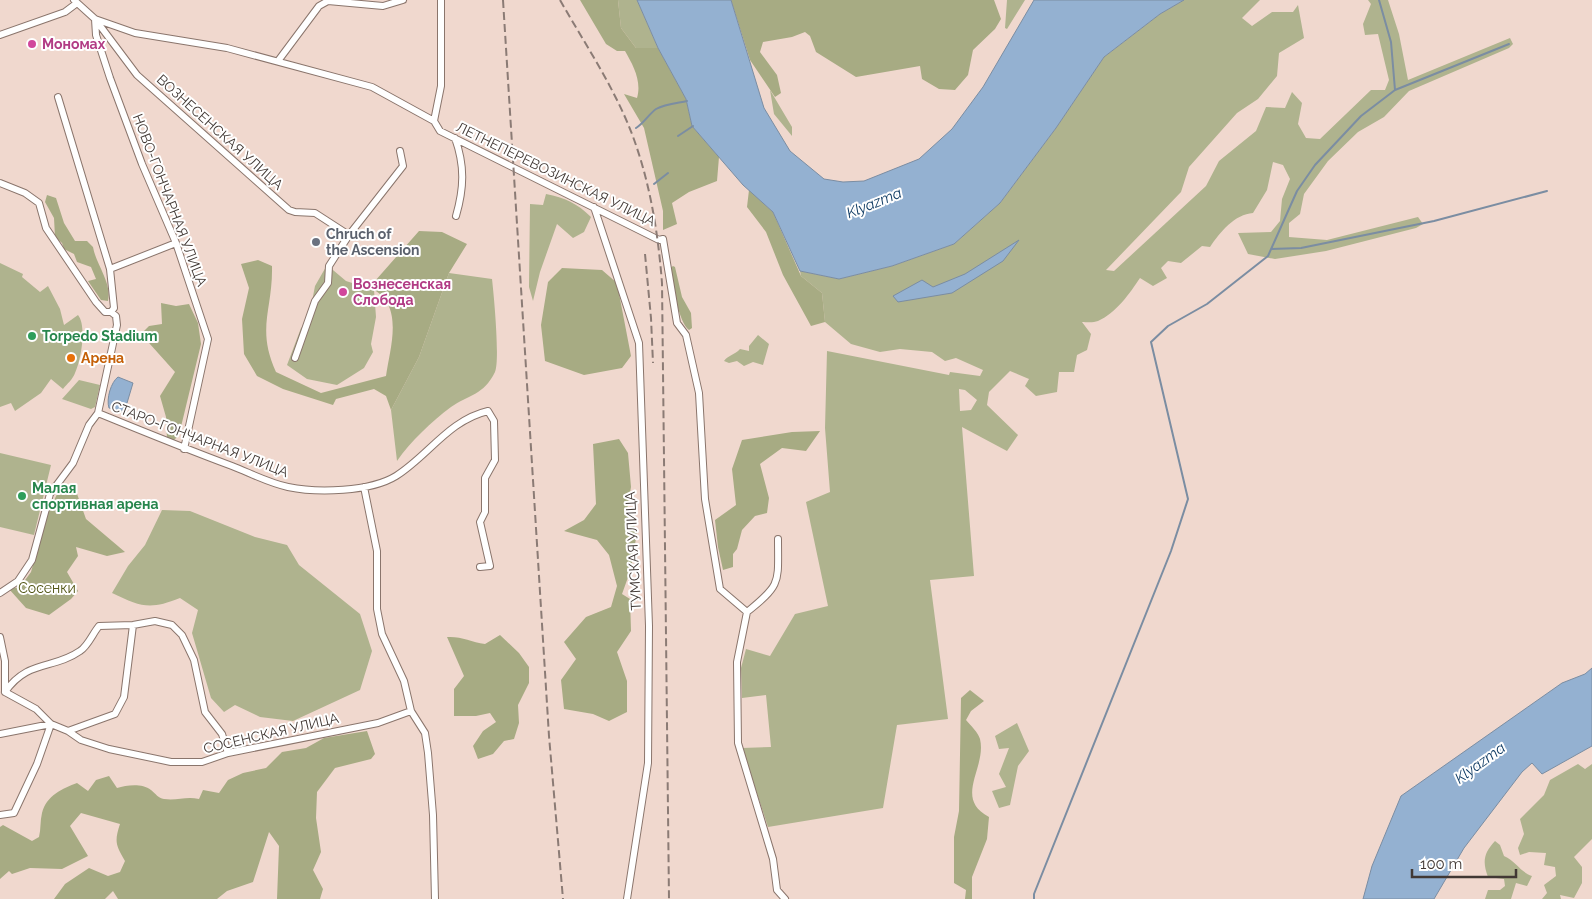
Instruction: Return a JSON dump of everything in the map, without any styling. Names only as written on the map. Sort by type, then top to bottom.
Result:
[{"type":"street","points":[[278,61],[319,6],[328,1],[384,6],[403,0]]},
{"type":"street","points":[[434,122],[441,86],[441,0]]},
{"type":"street","points":[[0,35],[65,12],[76,1]]},
{"type":"street","name":"ЛЕТНЕПЕРЕВОЗИНСКАЯ УЛИЦА","points":[[76,1],[95,19],[135,33],[227,48],[372,87],[434,122],[440,131],[659,240],[663,239],[677,323],[686,335],[699,393],[705,499],[720,588],[747,612]]},
{"type":"street","name":"ВОЗНЕСЕНСКАЯ УЛИЦА","points":[[95,19],[137,75],[289,210],[315,213],[349,235]]},
{"type":"street","name":"НОВО-ГОНЧАРНАЯ УЛИЦА","points":[[95,19],[96,35],[120,106],[142,164],[176,243],[208,339],[184,449]]},
{"type":"street","points":[[58,97],[110,269],[114,308],[111,312]]},
{"type":"street","points":[[455,138],[461,154],[464,190],[456,216]]},
{"type":"street","points":[[295,358],[316,301],[328,283],[329,266],[349,235],[403,166],[400,151]]},
{"type":"street","points":[[0,184],[25,193],[39,203],[46,228],[58,247],[96,302],[105,312],[111,312],[116,316],[117,325],[98,413],[89,426],[73,462],[50,494],[32,560],[18,581],[0,593]]},
{"type":"street","name":"ТУМСКАЯ УЛИЦА","points":[[594,207],[639,343],[649,626],[648,763],[627,899]]},
{"type":"street","points":[[110,269],[176,243]]},
{"type":"street","name":"СТАРО-ГОНЧАРНАЯ УЛИЦА","points":[[98,413],[184,449],[288,487],[323,492],[364,487],[395,477],[459,424],[476,414],[488,412],[494,421],[495,460],[485,478],[485,512],[480,522],[490,566],[480,567]]},
{"type":"street","points":[[364,487],[377,551],[377,609],[382,634],[404,682],[411,711],[425,733],[433,815],[435,899]]},
{"type":"street","points":[[778,539],[778,575],[772,592],[747,612],[738,662],[738,743],[773,859],[777,890],[785,899]]},
{"type":"street","points":[[3,693],[14,680],[33,667],[57,662],[81,651],[99,626],[133,625],[156,621],[172,625],[182,635],[194,660],[205,712],[222,734],[228,753]]},
{"type":"street","points":[[68,731],[115,714],[124,697],[133,625]]},
{"type":"street","points":[[0,637],[5,661],[3,693]]},
{"type":"street","name":"СОСЕНСКАЯ УЛИЦА","points":[[3,693],[36,709],[51,724],[68,731],[82,740],[110,749],[171,762],[202,762],[228,753],[378,723],[411,711]]},
{"type":"street","points":[[0,734],[51,724]]},
{"type":"street","points":[[0,815],[14,813],[37,764],[51,724]]},
{"type":"green space","points":[[580,0],[618,0],[621,28],[636,48],[658,48],[686,99],[692,126],[719,157],[717,181],[689,192],[672,203],[677,224],[663,230],[663,211],[644,128],[624,94],[637,98],[638,79],[636,73],[625,51],[617,51],[606,44]]},
{"type":"green space","points":[[618,0],[637,0],[658,48],[636,48],[621,28]]},
{"type":"green space","points":[[731,0],[994,0],[1001,19],[995,29],[973,50],[968,75],[955,90],[939,89],[922,79],[920,66],[856,77],[816,52],[810,36],[805,32],[792,37],[763,42],[760,52],[777,75],[781,93],[775,97],[750,60]]},
{"type":"green space","points":[[1007,0],[1025,0],[1007,29],[1005,28]]},
{"type":"green space","points":[[1184,0],[1260,0],[1242,18],[1252,26],[1272,12],[1293,12],[1298,5],[1304,38],[1279,53],[1277,76],[1258,99],[1237,113],[1189,167],[1181,192],[1106,270],[1114,271],[1206,186],[1219,161],[1256,131],[1266,107],[1285,108],[1292,92],[1302,103],[1298,124],[1306,138],[1320,139],[1371,90],[1385,90],[1389,80],[1378,34],[1365,35],[1363,24],[1371,4],[1368,0],[1388,0],[1399,34],[1408,80],[1510,38],[1513,44],[1509,48],[1409,91],[1384,117],[1358,132],[1328,161],[1304,194],[1300,214],[1289,223],[1289,237],[1327,240],[1418,217],[1423,224],[1416,228],[1326,251],[1275,259],[1248,254],[1238,233],[1271,232],[1280,221],[1282,199],[1290,179],[1283,165],[1273,162],[1267,190],[1253,213],[1234,220],[1218,235],[1210,247],[1202,246],[1181,263],[1168,261],[1161,268],[1167,278],[1153,286],[1140,278],[1111,313],[1096,322],[1082,322],[1091,334],[1087,350],[1077,355],[1074,372],[1059,372],[1057,392],[1036,396],[1025,386],[1029,379],[1010,371],[989,392],[987,405],[1018,435],[1007,451],[962,427],[974,576],[930,580],[948,719],[897,725],[883,808],[768,827],[742,748],[771,747],[766,695],[742,698],[741,668],[746,649],[770,656],[795,614],[828,606],[806,502],[830,492],[825,428],[827,351],[949,375],[950,372],[980,376],[983,370],[956,358],[945,361],[932,352],[900,349],[880,352],[851,344],[825,322],[822,293],[801,276],[800,271],[839,279],[892,266],[954,244],[1000,203],[1056,128],[1104,57],[1160,14]],"holes":[[[959,389],[965,390],[977,400],[971,410],[960,411]]]},
{"type":"green space","points":[[770,90],[792,127],[792,136],[774,114]]},
{"type":"green space","points":[[749,190],[773,212],[801,276],[822,293],[825,322],[811,326],[783,275],[766,232],[747,207]]},
{"type":"green space","points":[[546,194],[570,202],[581,208],[591,217],[584,232],[573,238],[557,224],[540,272],[533,301],[529,287],[530,204],[543,205]]},
{"type":"green space","points":[[47,195],[56,198],[64,223],[75,241],[87,241],[93,247],[108,287],[108,301],[101,300],[88,281],[96,279],[91,267],[77,262],[74,254],[64,249],[62,243],[55,237],[54,218],[45,202]]},
{"type":"green space","points":[[419,231],[442,232],[467,244],[449,273],[419,357],[391,410],[386,396],[374,389],[336,399],[333,405],[283,389],[257,376],[244,354],[242,319],[249,288],[241,264],[258,260],[272,266],[266,331],[270,357],[276,372],[321,393],[386,376],[392,341],[392,317],[383,297],[374,290],[375,281]]},
{"type":"green space","name":"Torpedo Stadium","points":[[0,263],[23,274],[22,277],[40,292],[48,286],[60,309],[64,325],[78,315],[81,320],[83,335],[77,367],[74,375],[63,389],[51,379],[41,393],[15,411],[11,403],[0,407]]},
{"type":"green space","points":[[327,265],[346,281],[374,290],[376,317],[371,344],[373,352],[364,368],[337,385],[307,379],[287,365],[301,328],[308,322],[315,286]]},
{"type":"green space","points":[[673,266],[675,267],[682,297],[691,313],[692,328],[689,330],[685,326],[676,302],[669,269]]},
{"type":"green space","points":[[562,268],[602,270],[617,283],[631,356],[622,368],[584,375],[545,361],[541,325],[548,282]]},
{"type":"green space","points":[[449,273],[492,279],[497,342],[495,372],[491,380],[481,390],[451,407],[429,425],[397,461],[391,410],[419,357]]},
{"type":"green space","points":[[161,303],[176,306],[189,304],[198,323],[201,344],[179,435],[173,441],[167,439],[166,417],[160,396],[175,372],[141,334],[149,326],[162,324]]},
{"type":"green space","points":[[758,335],[769,344],[763,365],[753,362],[744,366],[737,361],[729,363],[724,361],[740,349],[749,351],[749,346]]},
{"type":"green space","points":[[79,380],[100,385],[95,407],[91,409],[62,399]]},
{"type":"green space","points":[[820,431],[806,451],[782,448],[760,464],[769,498],[767,513],[755,516],[742,530],[737,549],[733,554],[733,567],[723,570],[715,520],[736,505],[732,469],[742,440],[792,432]]},
{"type":"green space","points":[[619,439],[628,453],[631,487],[627,510],[637,532],[631,569],[622,594],[630,599],[631,631],[617,652],[627,681],[627,712],[609,721],[593,714],[564,709],[561,680],[576,659],[564,642],[586,617],[611,607],[617,586],[609,555],[597,540],[564,531],[584,520],[596,504],[593,444]]},
{"type":"green space","name":"Малая спортивная арена","points":[[0,453],[51,465],[34,535],[0,527]]},
{"type":"green space","name":"Сосенки","points":[[60,488],[76,491],[86,519],[125,552],[107,556],[76,547],[78,556],[67,572],[78,591],[71,599],[49,615],[26,608],[9,589],[20,587],[31,572],[47,515]]},
{"type":"green space","points":[[162,510],[190,511],[255,537],[287,545],[299,565],[360,614],[372,651],[360,690],[293,721],[260,717],[235,705],[224,712],[211,698],[192,633],[198,610],[180,598],[161,604],[146,605],[138,604],[112,593],[128,566],[145,545]]},
{"type":"green space","points":[[500,635],[519,653],[529,667],[529,683],[518,705],[519,723],[514,739],[504,741],[493,754],[478,759],[473,746],[483,731],[496,722],[490,713],[476,716],[454,716],[454,689],[464,676],[447,637],[457,637],[485,644]]},
{"type":"green space","points":[[970,690],[984,701],[971,711],[966,720],[976,731],[980,739],[981,750],[972,792],[973,801],[989,817],[987,839],[972,877],[972,899],[965,899],[966,890],[954,883],[954,837],[959,811],[961,698]]},
{"type":"green space","points":[[1017,723],[1029,751],[1018,766],[1010,805],[999,808],[992,791],[1006,787],[999,774],[1009,748],[999,749],[995,736]]},
{"type":"green space","points":[[367,731],[375,754],[371,759],[335,768],[317,792],[316,818],[321,852],[313,870],[323,889],[320,899],[277,899],[279,846],[269,832],[253,882],[227,891],[217,899],[118,899],[113,891],[105,899],[54,899],[65,884],[89,868],[108,876],[120,872],[125,861],[117,843],[120,824],[81,813],[70,826],[88,856],[62,869],[30,868],[12,874],[9,871],[0,879],[0,827],[3,825],[32,841],[39,837],[42,813],[47,802],[61,790],[72,785],[77,783],[88,791],[96,780],[109,776],[117,788],[130,785],[139,786],[151,790],[164,799],[199,799],[203,790],[219,793],[228,780],[243,773],[266,768],[282,752],[306,748],[324,738]]},
{"type":"green space","points":[[1578,764],[1585,769],[1592,764],[1592,839],[1574,857],[1582,867],[1582,883],[1574,898],[1560,895],[1561,899],[1542,899],[1547,893],[1544,885],[1556,876],[1555,867],[1544,865],[1546,853],[1529,852],[1520,855],[1518,848],[1524,834],[1520,819],[1544,795],[1550,780]]},
{"type":"green space","points":[[1495,841],[1500,845],[1504,856],[1532,876],[1527,886],[1516,883],[1511,899],[1485,899],[1488,890],[1500,890],[1505,886],[1504,879],[1488,877],[1486,871],[1486,853]]},
{"type":"water","name":"Klyazma","points":[[637,0],[731,0],[764,108],[790,151],[824,179],[843,182],[864,181],[919,159],[952,129],[983,87],[1034,0],[1184,0],[1160,14],[1104,57],[1056,128],[1000,203],[954,244],[892,266],[839,279],[800,271],[773,212],[743,185],[692,126],[686,99],[658,48]]},
{"type":"water","points":[[1019,240],[1003,261],[952,293],[898,302],[893,296],[922,280],[933,287],[965,274]]},
{"type":"water","points":[[118,377],[133,383],[127,403],[122,411],[109,408],[108,404],[111,387]]},
{"type":"water","name":"Klyazma","points":[[1592,668],[1592,746],[1542,774],[1532,763],[1522,772],[1464,848],[1434,899],[1363,899],[1372,866],[1401,796],[1562,683],[1585,674]]},
{"type":"waterway","points":[[1034,899],[1034,894],[1171,551],[1188,499],[1151,342],[1168,326],[1207,304],[1268,256],[1297,191],[1315,165],[1361,116],[1395,90],[1391,42],[1379,0]]},
{"type":"waterway","points":[[1395,90],[1509,44]]},
{"type":"waterway","points":[[636,128],[656,109],[687,101]]},
{"type":"waterway","points":[[678,136],[693,126]]},
{"type":"waterway","points":[[654,184],[668,173]]},
{"type":"waterway","points":[[1271,249],[1301,248],[1434,221],[1547,191]]},
{"type":"railway","points":[[503,0],[549,736],[563,899]]},
{"type":"railway","points":[[560,0],[608,83],[632,134],[644,170],[658,245],[662,283],[669,899]]},
{"type":"railway","points":[[645,254],[653,363]]},
{"type":"place","name":"Мономах","points":[[32,44]]},
{"type":"place","name":"Chruch of the Ascension","points":[[316,242]]},
{"type":"place","name":"Вознесенская Слобода","points":[[343,292]]},
{"type":"place","name":"Torpedo Stadium","points":[[32,336]]},
{"type":"place","name":"Арена","points":[[71,358]]},
{"type":"place","name":"Малая спортивная арена","points":[[22,496]]}]
